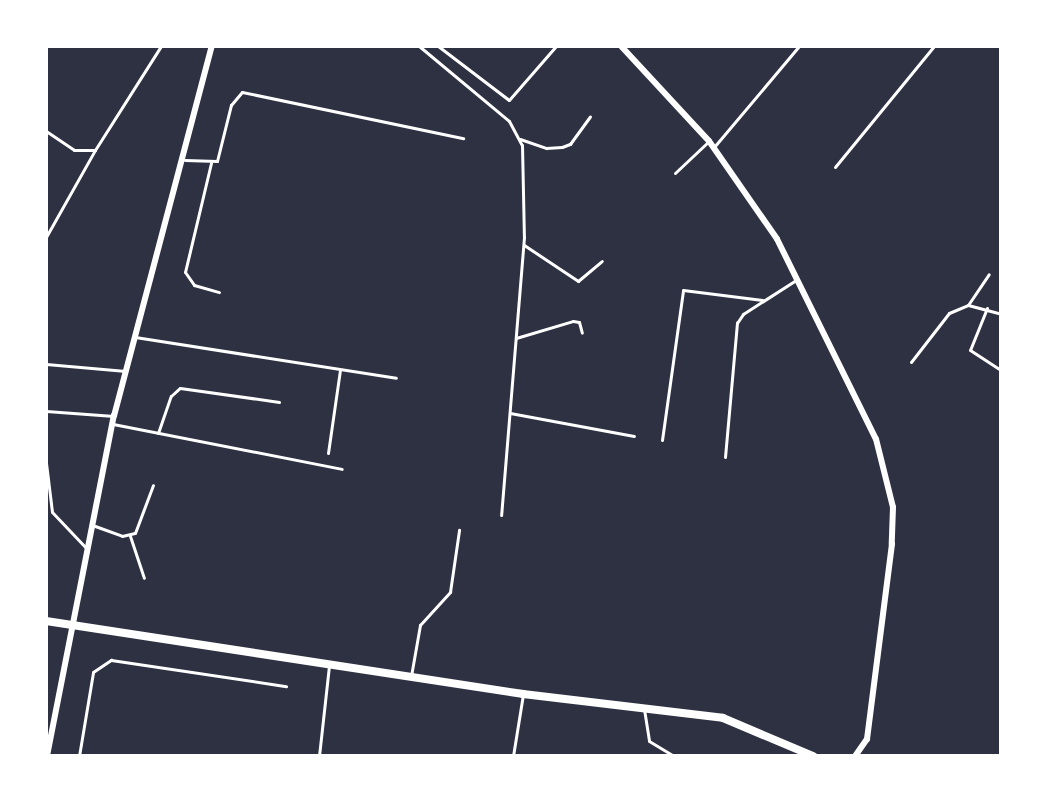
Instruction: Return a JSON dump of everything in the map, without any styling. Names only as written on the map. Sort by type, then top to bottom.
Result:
[{"type":"main road","points":[[46,621],[523,694],[723,718],[789,743],[813,756]]},
{"type":"street","points":[[621,46],[712,144],[799,278],[876,439],[893,507],[867,739],[855,756]]},
{"type":"street","points":[[47,756],[70,626],[113,420],[209,47]]},
{"type":"lane","points":[[46,237],[95,150],[161,46]]},
{"type":"lane","points":[[419,46],[509,121],[520,139],[524,245],[501,515]]},
{"type":"lane","points":[[438,46],[509,100],[556,46]]},
{"type":"lane","points":[[675,173],[712,144],[799,46]]},
{"type":"lane","points":[[835,167],[934,46]]},
{"type":"lane","points":[[219,292],[194,285],[185,272],[211,163],[223,145],[231,105],[242,92],[463,138]]},
{"type":"lane","points":[[520,139],[546,148],[562,147],[570,144],[590,116]]},
{"type":"lane","points":[[46,131],[74,150],[95,150]]},
{"type":"lane","points":[[181,159],[211,163]]},
{"type":"lane","points":[[524,245],[578,281],[602,261]]},
{"type":"lane","points":[[968,305],[989,274]]},
{"type":"lane","points":[[725,457],[737,323],[762,300],[799,278]]},
{"type":"lane","points":[[662,440],[683,290],[762,300]]},
{"type":"lane","points":[[911,362],[949,313],[968,305],[1001,314]]},
{"type":"lane","points":[[987,308],[970,350],[1001,370]]},
{"type":"lane","points":[[516,338],[573,321],[579,322],[582,333]]},
{"type":"lane","points":[[135,337],[396,378]]},
{"type":"lane","points":[[46,364],[126,371]]},
{"type":"lane","points":[[328,453],[340,369]]},
{"type":"lane","points":[[157,434],[171,396],[180,388],[279,402]]},
{"type":"lane","points":[[46,411],[113,420],[157,434],[342,469]]},
{"type":"lane","points":[[510,413],[634,436]]},
{"type":"lane","points":[[46,463],[52,512],[86,548]]},
{"type":"lane","points":[[144,578],[130,536],[153,485]]},
{"type":"lane","points":[[91,525],[130,536]]},
{"type":"lane","points":[[411,676],[420,625],[450,592],[459,530]]},
{"type":"lane","points":[[79,756],[93,672],[111,660],[286,686]]},
{"type":"lane","points":[[319,756],[329,666]]},
{"type":"lane","points":[[513,756],[523,694]]},
{"type":"lane","points":[[46,706],[55,709]]},
{"type":"lane","points":[[644,709],[649,741],[674,756]]},
{"type":"lane","points":[[787,756],[789,743]]}]
